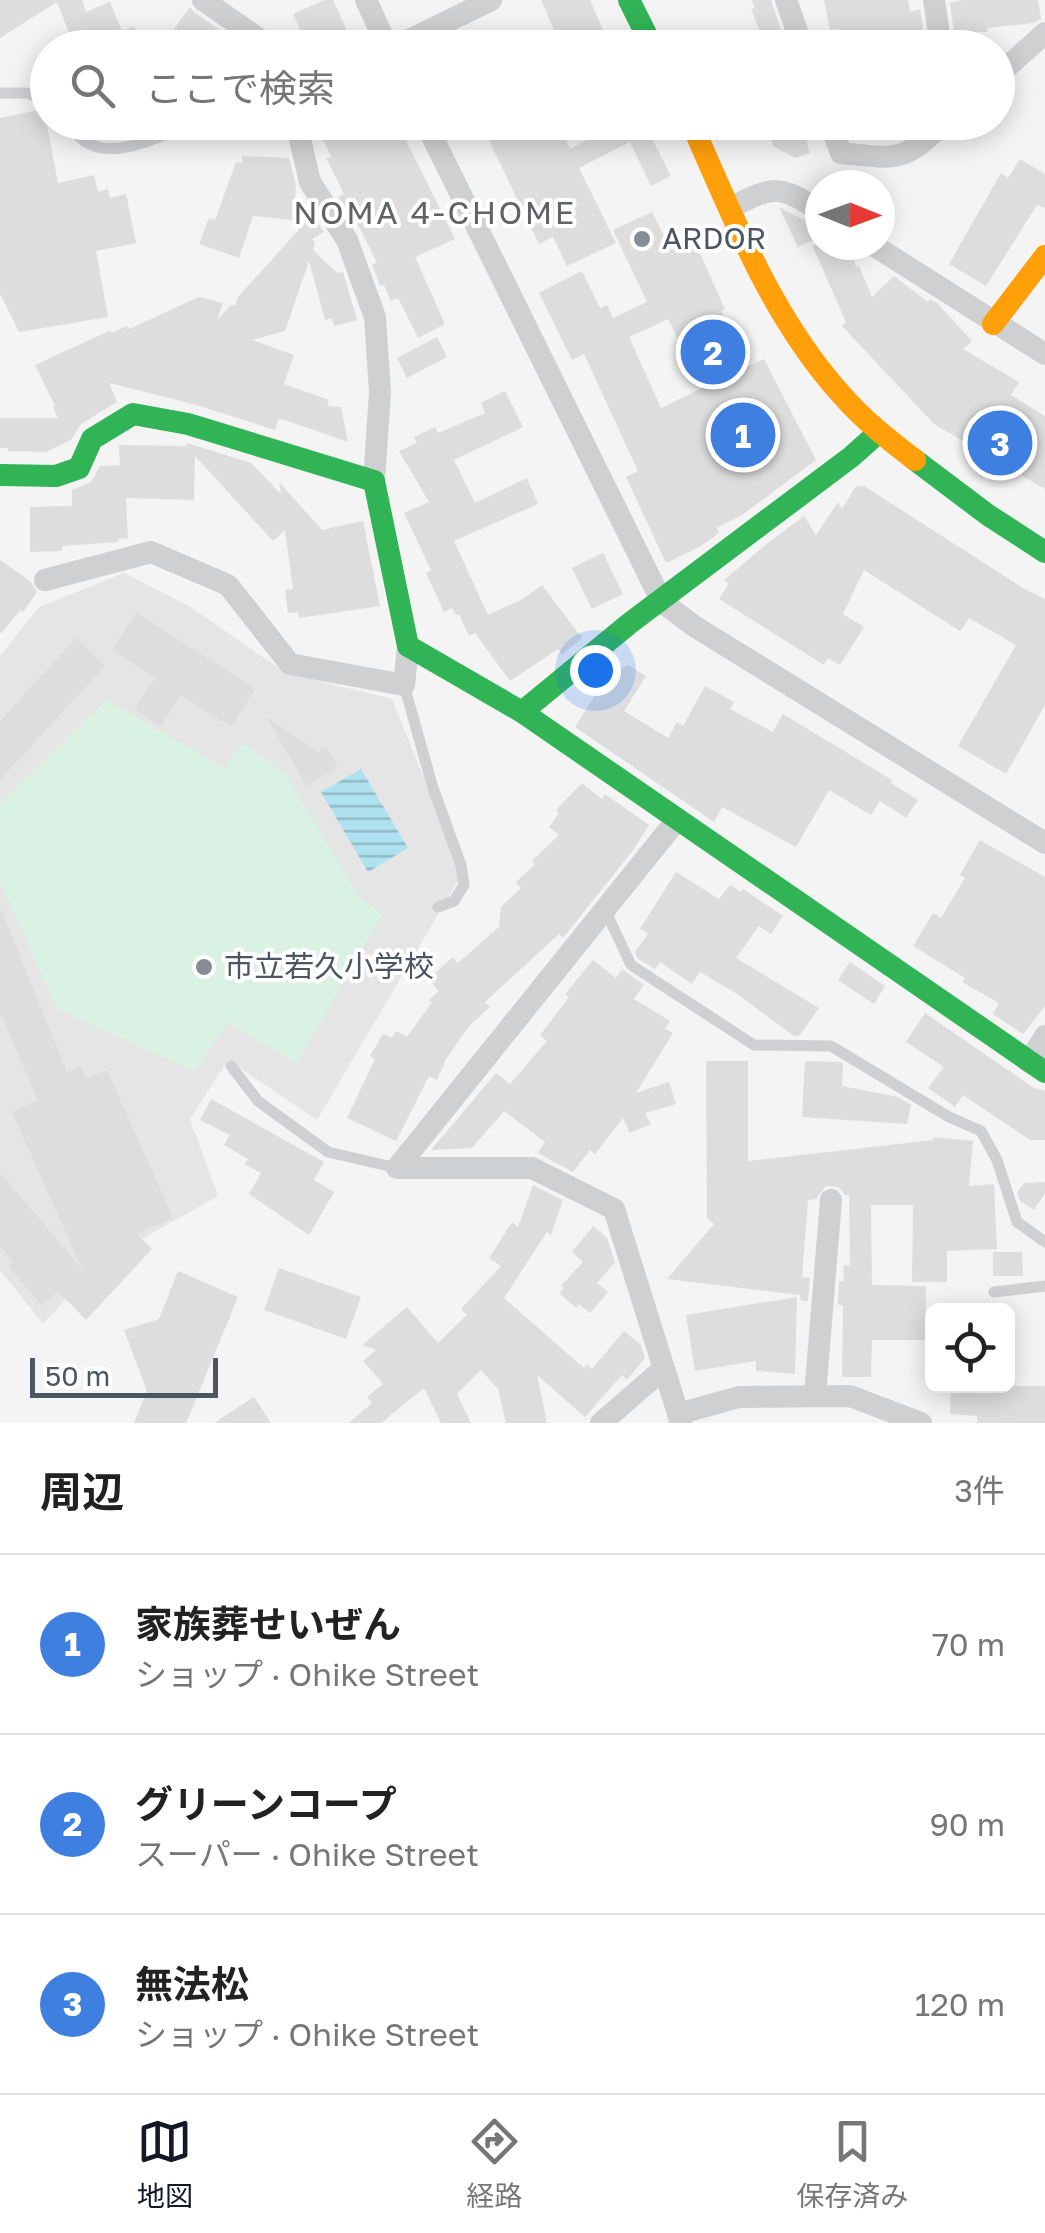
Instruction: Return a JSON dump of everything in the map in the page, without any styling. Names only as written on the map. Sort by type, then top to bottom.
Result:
[{"type":"street","points":[[202,0],[246,30]]},
{"type":"street","points":[[366,0],[381,30]]},
{"type":"street","points":[[428,30],[492,0]]},
{"type":"street","points":[[630,0],[645,30]]},
{"type":"street","points":[[786,0],[797,30]]},
{"type":"street","points":[[934,0],[938,30]]},
{"type":"street","points":[[1015,60],[1045,33]]},
{"type":"street","points":[[45,580],[151,552],[228,585],[290,664],[404,685],[408,646],[374,481],[380,392],[376,317],[347,240],[310,182],[300,140]]},
{"type":"street","points":[[434,140],[662,602],[694,626],[1045,842]]},
{"type":"street","points":[[699,140],[794,333],[832,385],[879,432],[1004,528],[1045,552]]},
{"type":"street","points":[[837,140],[841,152],[890,159],[917,150],[927,140]]},
{"type":"street","points":[[730,208],[760,193],[789,190],[805,200]]},
{"type":"street","points":[[993,324],[1045,256]]},
{"type":"street","points":[[895,260],[1045,354]]},
{"type":"street","points":[[0,475],[56,476],[79,468],[92,439],[134,414],[188,424],[374,481]]},
{"type":"street","points":[[522,712],[630,623],[852,458],[879,432]]},
{"type":"street","points":[[408,646],[522,712],[1037,1067],[1045,1036]]},
{"type":"street","points":[[397,1168],[676,821]]},
{"type":"street","points":[[397,1168],[532,1168],[614,1209],[679,1419],[739,1396],[815,1395],[850,1396],[921,1423]]},
{"type":"street","points":[[815,1395],[831,1200]]},
{"type":"street","points":[[601,1423],[662,1370]]},
{"type":"lane","points":[[0,92],[30,94]]},
{"type":"lane","points":[[82,140],[105,149],[143,140]]},
{"type":"lane","points":[[404,685],[461,865],[464,886],[454,901],[438,907]]},
{"type":"lane","points":[[605,910],[631,965],[754,1045],[831,1046],[949,1117],[981,1131],[998,1160],[1017,1222],[1045,1242]]},
{"type":"lane","points":[[231,1066],[258,1101],[328,1152],[397,1168]]},
{"type":"lane","points":[[994,1292],[1045,1286]]},
{"type":"shaded area","name":"市立若久小学校","points":[[124,573],[189,606],[286,673],[392,699],[462,874],[317,1120],[228,1060],[190,1119],[218,1196],[99,1263],[43,1324],[0,1270],[0,656],[39,607]]},
{"type":"green space","points":[[106,700],[224,768],[243,743],[286,775],[358,894],[382,915],[297,1063],[228,1023],[194,1071],[57,1009],[0,881],[0,804]]},
{"type":"water","points":[[361,769],[408,848],[368,872],[321,792]]},
{"type":"building","points":[[0,0],[82,0],[86,12],[110,2],[122,30],[68,30],[57,2],[0,38]]},
{"type":"building","points":[[333,0],[347,30],[301,30],[293,14]]},
{"type":"building","points":[[541,0],[590,0],[603,30],[554,30]]},
{"type":"building","points":[[752,0],[771,0],[781,30],[759,30],[751,9],[755,8]]},
{"type":"building","points":[[824,0],[908,0],[910,12],[920,9],[923,30],[839,29],[830,30]]},
{"type":"building","points":[[1038,0],[1041,19],[988,30],[954,30],[950,3]]},
{"type":"building","points":[[190,7],[220,30],[175,30]]},
{"type":"building","points":[[30,112],[30,140],[50,140],[58,183],[94,175],[98,192],[108,189],[110,198],[126,194],[136,243],[96,251],[108,317],[19,332],[0,294],[0,118]]},
{"type":"building","points":[[323,140],[406,140],[455,239],[415,257],[445,324],[418,338],[398,298],[391,301],[384,285],[380,286],[372,264],[377,263],[353,215],[350,217],[338,197],[344,194],[326,158],[332,158]]},
{"type":"building","points":[[489,140],[566,140],[570,149],[587,140],[653,140],[671,176],[651,186],[630,142],[579,168],[616,243],[567,266],[553,237],[539,244]]},
{"type":"building","points":[[771,140],[809,140],[810,153],[795,158],[773,146]]},
{"type":"building","points":[[242,156],[289,158],[296,186],[293,220],[253,216],[239,258],[199,244],[209,218],[215,220],[236,162],[242,163]]},
{"type":"building","points":[[1020,159],[1045,174],[1045,208],[1037,205],[986,286],[949,264],[1001,173],[1008,178]]},
{"type":"building","points":[[779,207],[805,220],[805,244],[798,247]]},
{"type":"building","points":[[652,212],[671,250],[694,240],[725,309],[721,311],[748,366],[764,359],[816,460],[742,515],[717,528],[719,533],[701,546],[666,563],[626,477],[638,471],[584,354],[572,360],[539,293],[582,271],[600,308],[607,305],[613,318],[647,302],[613,230]],"holes":[[[668,319],[702,388],[661,408],[629,337]]]},
{"type":"building","points":[[313,214],[324,232],[312,239],[313,250],[337,273],[343,272],[357,320],[334,326],[332,318],[325,320],[309,261],[285,331],[252,340],[294,355],[284,384],[329,400],[327,406],[341,407],[348,442],[279,418],[275,430],[109,383],[117,402],[81,424],[71,440],[46,452],[0,448],[0,418],[58,418],[35,365],[111,330],[127,326],[129,329],[199,297],[223,303],[217,320],[231,305],[235,306],[238,297]]},
{"type":"building","points":[[819,260],[854,260],[872,297],[894,276],[928,302],[930,299],[937,303],[972,341],[963,349],[1019,382],[1011,395],[1045,416],[1045,489],[934,424],[842,326],[846,322]]},
{"type":"building","points":[[437,337],[447,357],[407,378],[397,358]]},
{"type":"building","points":[[505,391],[523,427],[454,460],[475,503],[527,478],[538,504],[454,541],[488,615],[542,585],[582,638],[562,655],[558,649],[510,681],[475,633],[469,636],[459,614],[452,608],[444,612],[426,573],[431,570],[404,513],[429,502],[399,451],[417,443],[414,437],[435,427],[438,433],[485,413],[481,403]]},
{"type":"building","points":[[187,443],[251,463],[281,494],[279,482],[322,530],[363,521],[380,606],[299,618],[298,612],[288,613],[285,590],[293,589],[285,530],[273,541],[195,456],[194,500],[126,498],[128,538],[62,546],[62,551],[30,552],[30,507],[72,506],[72,490],[91,482],[100,466],[120,465],[119,445]]},
{"type":"building","points":[[856,486],[864,486],[1045,599],[1045,705],[1006,774],[958,746],[1016,645],[969,618],[960,631],[864,570],[843,614],[864,627],[840,665],[828,658],[824,665],[719,599],[729,583],[724,580],[804,516],[816,535],[838,502],[842,509]]},
{"type":"building","points":[[603,553],[623,594],[592,609],[572,568]]},
{"type":"building","points":[[0,560],[30,581],[37,592],[0,634]]},
{"type":"building","points":[[136,612],[255,689],[231,727],[181,695],[161,726],[134,709],[155,678],[112,650]]},
{"type":"building","points":[[76,638],[105,666],[0,780],[0,721]]},
{"type":"building","points":[[628,665],[646,676],[624,711],[668,738],[677,722],[683,726],[705,686],[734,702],[730,709],[773,732],[783,714],[918,800],[906,818],[880,801],[871,815],[829,790],[796,847],[722,807],[714,822],[575,727],[606,678]]},
{"type":"building","points":[[266,717],[318,752],[326,747],[338,767],[307,786]]},
{"type":"building","points":[[582,783],[649,825],[634,849],[563,938],[559,934],[485,1002],[490,1007],[469,1026],[437,1080],[429,1076],[396,1141],[347,1118],[375,1059],[370,1056],[383,1034],[392,1038],[396,1031],[407,1037],[432,1002],[429,1000],[439,991],[428,979],[453,957],[458,963],[499,927],[501,907],[521,888],[516,882],[559,835],[549,827],[559,813],[556,810]]},
{"type":"building","points":[[980,840],[1045,877],[1045,1006],[1023,1034],[993,1014],[999,1003],[913,946],[933,913],[941,918],[965,878],[960,875]]},
{"type":"building","points":[[676,872],[719,899],[730,885],[741,892],[743,889],[783,916],[771,934],[759,926],[736,958],[819,1008],[799,1036],[700,972],[692,984],[660,962],[655,969],[638,959],[635,952],[648,934],[640,929]]},
{"type":"building","points":[[0,907],[67,1072],[81,1066],[86,1079],[107,1070],[173,1218],[137,1234],[152,1249],[86,1320],[58,1291],[42,1306],[8,1266],[13,1262],[0,1246],[0,1173],[82,1269],[12,1112],[38,1100],[0,1012]]},
{"type":"building","points":[[593,960],[616,978],[622,969],[644,985],[634,999],[670,1021],[665,1029],[673,1033],[636,1093],[669,1082],[676,1104],[645,1113],[651,1124],[630,1133],[623,1118],[595,1154],[590,1150],[573,1172],[538,1153],[545,1142],[504,1111],[472,1148],[431,1150],[496,1073],[510,1084],[547,1041],[540,1035],[569,997],[565,994]]},
{"type":"building","points":[[850,962],[885,986],[874,1004],[838,980]]},
{"type":"building","points":[[925,1013],[1034,1088],[1045,1091],[1045,1140],[1030,1140],[963,1095],[955,1107],[928,1088],[944,1067],[906,1042]]},
{"type":"building","points":[[706,1061],[748,1061],[748,1161],[933,1137],[973,1141],[969,1186],[994,1184],[997,1249],[947,1251],[947,1282],[912,1282],[913,1205],[871,1205],[872,1285],[926,1286],[925,1340],[872,1340],[871,1377],[842,1377],[843,1306],[838,1304],[843,1266],[850,1265],[849,1195],[839,1187],[826,1186],[816,1199],[808,1200],[802,1277],[810,1278],[808,1301],[801,1301],[800,1295],[667,1279],[714,1224],[707,1218]]},
{"type":"building","points":[[805,1061],[840,1062],[842,1086],[898,1097],[911,1105],[907,1124],[802,1117]]},
{"type":"building","points":[[211,1099],[324,1162],[314,1180],[334,1192],[309,1235],[249,1194],[261,1173],[244,1164],[248,1159],[224,1145],[230,1135],[200,1120]]},
{"type":"building","points":[[1045,1182],[1045,1193],[1034,1210],[1020,1201],[1017,1193],[1024,1183]]},
{"type":"building","points":[[533,1185],[563,1200],[551,1235],[547,1232],[504,1298],[584,1368],[587,1364],[592,1369],[624,1331],[641,1345],[645,1358],[627,1380],[622,1375],[585,1417],[537,1375],[547,1423],[506,1423],[498,1389],[481,1370],[457,1394],[471,1423],[441,1423],[424,1388],[381,1423],[349,1423],[372,1403],[367,1397],[383,1384],[363,1361],[376,1350],[362,1345],[407,1307],[438,1343],[467,1315],[461,1309],[501,1266],[489,1258],[512,1222],[518,1227]]},
{"type":"building","points":[[593,1226],[607,1238],[615,1262],[597,1283],[608,1292],[590,1313],[579,1304],[576,1308],[559,1293],[583,1262],[572,1252]]},
{"type":"building","points":[[993,1252],[1022,1252],[1023,1276],[993,1276]]},
{"type":"building","points":[[279,1268],[361,1297],[346,1339],[264,1310]]},
{"type":"building","points":[[178,1271],[238,1297],[186,1423],[134,1423],[147,1391],[124,1330],[159,1319]]},
{"type":"building","points":[[797,1297],[795,1374],[756,1371],[756,1361],[695,1371],[686,1315]]},
{"type":"building","points":[[1015,1386],[1045,1386],[1045,1423],[977,1423],[977,1416],[950,1414],[951,1393],[1015,1393]]},
{"type":"building","points":[[254,1397],[271,1423],[214,1423]]},
{"type":"traffic: fast","points":[[629,0],[644,30]]},
{"type":"traffic: fast","points":[[0,475],[56,476],[79,468],[92,439],[133,414],[188,424],[374,481],[408,646],[522,712],[1045,1072]]},
{"type":"traffic: fast","points":[[522,712],[630,623],[879,432]]},
{"type":"traffic: fast","points":[[915,460],[1045,552]]},
{"type":"traffic: slow","points":[[699,140],[755,264],[793,331],[848,403],[915,460]]},
{"type":"traffic: slow","points":[[993,324],[1045,256]]},
{"type":"place","name":"ARDOR","points":[[642,239]]},
{"type":"place","name":"グリーンコープ","points":[[713,352]]},
{"type":"place","name":"家族葬せいぜん","points":[[743,435]]},
{"type":"place","name":"無法松","points":[[1000,443]]},
{"type":"place","name":"市立若久小学校","points":[[204,967]]},
{"type":"district","name":"NOMA 4-CHOME","points":[[435,213]]}]
